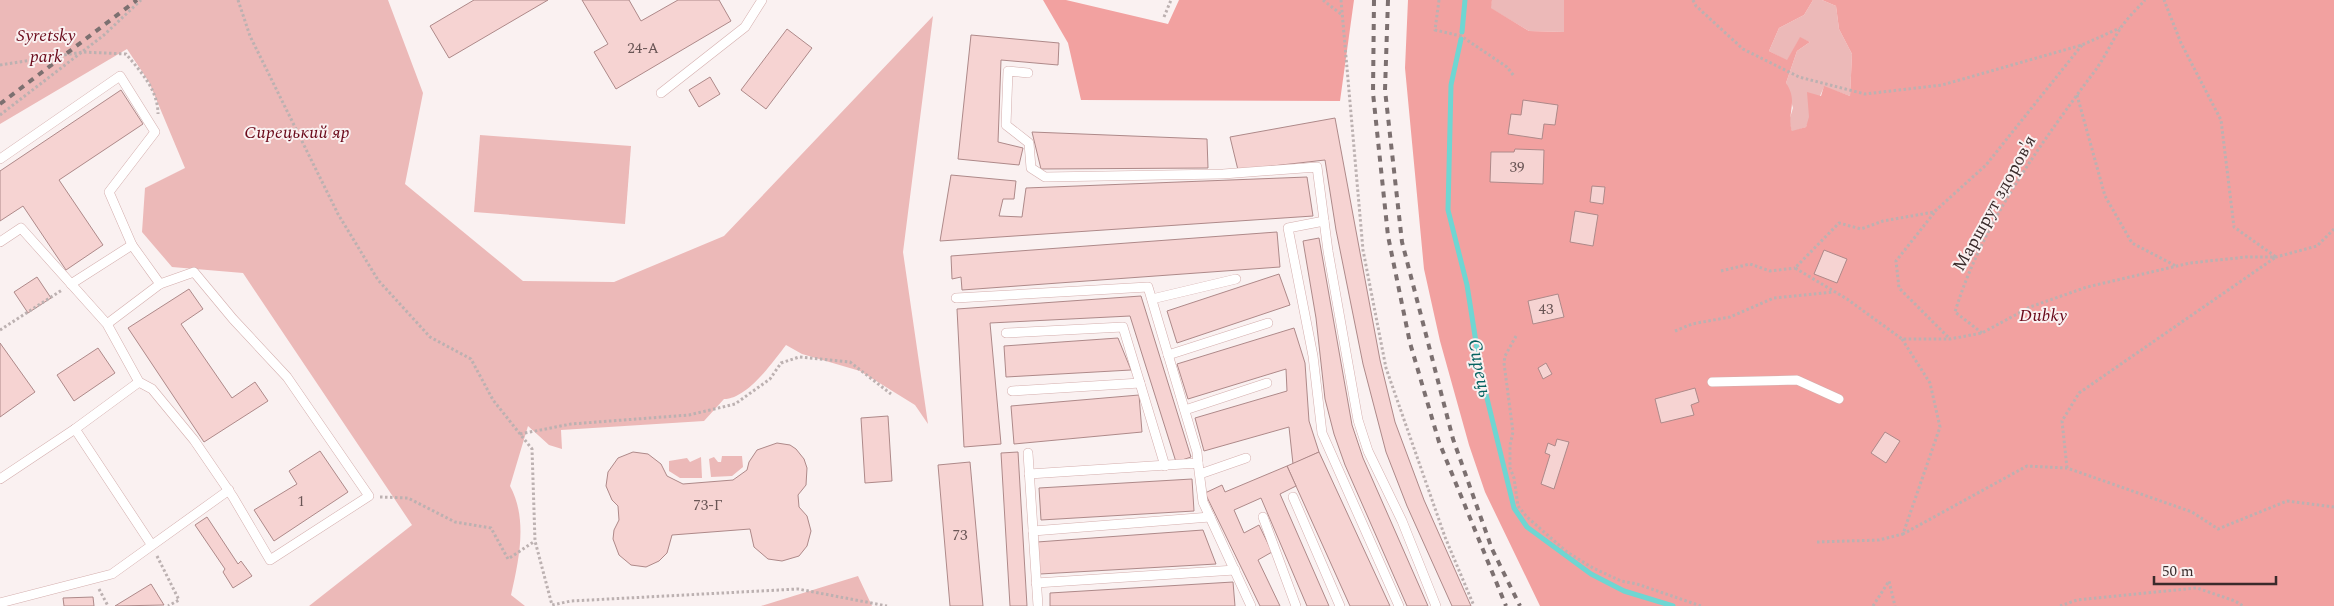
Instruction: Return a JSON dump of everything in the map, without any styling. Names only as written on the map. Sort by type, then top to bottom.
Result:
[{"type":"lane","points":[[662,93],[745,27],[762,0]]},
{"type":"lane","points":[[1028,73],[1008,71],[1006,125],[1029,143],[1031,168],[1045,177],[1223,174],[1317,167],[1324,222],[1358,420],[1368,450],[1402,521],[1436,606]]},
{"type":"lane","points":[[0,159],[120,76],[154,132],[109,192],[132,245],[160,284]]},
{"type":"lane","points":[[1324,222],[1288,228],[1313,356],[1322,433],[1399,606]]},
{"type":"lane","points":[[0,242],[21,228],[107,324],[139,382],[152,389],[170,409],[229,490],[270,560],[369,496],[287,377],[233,319],[194,272],[160,284],[107,324]]},
{"type":"lane","points":[[71,284],[132,245]]},
{"type":"lane","points":[[1152,299],[1236,279]]},
{"type":"lane","points":[[956,298],[1148,287],[1185,410],[1200,474],[1203,502],[1252,606]]},
{"type":"lane","points":[[1168,355],[1268,323]]},
{"type":"lane","points":[[1006,333],[1123,328],[1165,466]]},
{"type":"lane","points":[[1712,382],[1797,380],[1839,399]]},
{"type":"lane","points":[[0,479],[75,429],[139,382]]},
{"type":"lane","points":[[1012,391],[1140,383]]},
{"type":"lane","points":[[1185,410],[1267,383]]},
{"type":"lane","points":[[75,429],[151,544]]},
{"type":"lane","points":[[1028,453],[1038,606]]},
{"type":"lane","points":[[1200,474],[1246,458]]},
{"type":"lane","points":[[1029,474],[1198,464]]},
{"type":"lane","points":[[0,603],[112,574],[151,544],[229,490]]},
{"type":"lane","points":[[1292,497],[1340,606]]},
{"type":"lane","points":[[1033,531],[1210,517]]},
{"type":"lane","points":[[1263,517],[1296,606]]},
{"type":"lane","points":[[1036,583],[1235,570]]},
{"type":"path","points":[[0,115],[104,35],[141,0]]},
{"type":"path","points":[[238,0],[250,36],[334,205],[378,280],[430,336],[471,360],[494,400],[532,450],[535,541],[551,606],[572,601],[798,588],[887,606]]},
{"type":"path","points":[[1164,16],[1172,0]]},
{"type":"path","points":[[1322,0],[1343,16]]},
{"type":"path","points":[[1341,0],[1345,69],[1363,250],[1386,368],[1446,537],[1474,606]]},
{"type":"path","points":[[1439,0],[1435,30],[1461,36],[1507,67],[1514,76]]},
{"type":"path","points":[[1693,0],[1696,6],[1743,49],[1799,77],[1866,94],[1942,85],[2082,45],[2120,28]]},
{"type":"path","name":"Маршрут здоров'я","points":[[1982,333],[1955,312],[1966,278],[2014,188],[2109,50],[2120,28],[2145,0]]},
{"type":"path","points":[[2164,0],[2181,43],[2221,120],[2234,227],[2276,257]]},
{"type":"path","points":[[1950,340],[1899,288],[1896,261],[1934,212],[1986,165],[2082,45]]},
{"type":"path","points":[[0,65],[82,52]]},
{"type":"path","points":[[2077,94],[2104,196],[2132,242],[2177,266]]},
{"type":"path","points":[[1795,268],[1839,223],[1861,229],[1883,221],[1934,212]]},
{"type":"path","points":[[1902,339],[1950,340],[1982,333],[2030,307],[2087,287],[2177,266],[2246,257],[2276,257],[2317,246],[2334,229]]},
{"type":"path","points":[[2067,468],[2062,421],[2079,393],[2276,257]]},
{"type":"path","points":[[1721,271],[1750,264],[1770,271],[1795,268],[1847,299],[1902,339],[1930,383],[1940,427],[1903,534]]},
{"type":"path","points":[[0,330],[71,284]]},
{"type":"path","points":[[1675,331],[1692,324],[1730,317],[1774,298],[1834,292]]},
{"type":"path","points":[[1516,336],[1505,356],[1504,363],[1513,432],[1510,446],[1510,468],[1514,478],[1518,506],[1548,537],[1592,568],[1621,581],[1637,584],[1701,606]]},
{"type":"path","points":[[520,434],[571,424],[689,415],[735,404],[770,379],[781,362],[799,357],[850,362],[891,394]]},
{"type":"path","points":[[1817,542],[1879,540],[1903,534],[2027,466],[2067,468],[2192,512],[2218,529],[2288,501],[2334,507]]},
{"type":"path","points":[[369,496],[396,499],[408,498],[455,522],[491,528],[508,559],[535,541]]},
{"type":"path","points":[[151,544],[178,600],[168,606]]},
{"type":"path","points":[[94,579],[108,606]]},
{"type":"path","points":[[1873,606],[1889,581],[1895,606]]},
{"type":"path","points":[[2060,606],[2077,600],[2197,588],[2235,601],[2243,606]]},
{"type":"green space","name":"Сирецький яр","points":[[0,0],[388,0],[423,93],[405,184],[523,281],[614,282],[724,236],[933,16],[903,252],[928,424],[915,405],[860,371],[802,354],[786,345],[759,378],[742,393],[724,399],[704,421],[561,430],[562,449],[549,445],[528,426],[510,486],[516,499],[520,526],[519,554],[511,595],[525,606],[309,606],[412,525],[243,273],[172,267],[142,232],[145,188],[185,168],[149,82],[127,49],[0,124]]},
{"type":"green space","points":[[1043,0],[1066,0],[1168,24],[1179,0],[1354,0],[1340,101],[1081,100],[1068,43]]},
{"type":"green space","name":"Dubky","points":[[1408,0],[1492,0],[1491,8],[1529,31],[1564,32],[1564,0],[1813,0],[1804,15],[1779,28],[1769,51],[1787,60],[1800,37],[1810,42],[1797,51],[1786,83],[1792,96],[1790,119],[1792,131],[1806,127],[1809,117],[1807,92],[1821,96],[1824,86],[1850,96],[1852,54],[1839,29],[1836,6],[1822,0],[2334,0],[2334,606],[1540,606],[1485,492],[1469,445],[1440,341],[1424,269],[1405,68]]},
{"type":"green space","points":[[1492,0],[1564,0],[1564,32],[1529,31],[1490,8]]},
{"type":"green space","points":[[1813,0],[1822,0],[1836,6],[1839,29],[1852,54],[1850,96],[1824,87],[1806,127],[1792,132],[1789,121],[1793,108],[1786,83],[1797,51],[1810,42],[1800,38],[1787,61],[1769,51],[1779,28],[1804,15]]},
{"type":"green space","points":[[480,135],[631,146],[625,224],[474,212]]},
{"type":"green space","points":[[722,456],[742,456],[743,467],[732,476],[711,477],[709,459],[714,457],[718,462],[721,462]]},
{"type":"green space","points":[[701,457],[702,478],[680,478],[669,471],[669,461],[687,458],[690,462]]},
{"type":"green space","points":[[858,576],[872,606],[761,606]]},
{"type":"building","points":[[474,0],[548,0],[449,58],[430,26]]},
{"type":"building","points":[[582,0],[629,0],[641,21],[678,0],[719,0],[731,21],[616,89],[594,52],[608,44]]},
{"type":"building","points":[[787,29],[812,48],[766,109],[741,90]]},
{"type":"building","points":[[971,35],[1059,43],[1058,65],[1001,60],[998,142],[1023,148],[1019,165],[958,159]]},
{"type":"building","points":[[710,77],[720,94],[699,107],[689,90]]},
{"type":"building","points":[[121,90],[143,124],[59,180],[103,245],[66,270],[23,206],[0,221],[0,171]]},
{"type":"building","points":[[1523,100],[1558,105],[1555,125],[1544,124],[1542,139],[1508,134],[1511,114],[1521,115]]},
{"type":"building","points":[[1335,118],[1380,360],[1395,422],[1424,500],[1471,606],[1452,606],[1407,506],[1386,452],[1363,364],[1336,230],[1325,160],[1238,170],[1230,137]]},
{"type":"building","points":[[1032,132],[1207,139],[1208,168],[1041,169]]},
{"type":"building","points":[[1515,149],[1544,150],[1543,184],[1490,182],[1491,152],[1514,152]]},
{"type":"building","points":[[951,175],[1016,181],[1014,199],[1003,199],[999,216],[1022,217],[1026,188],[1307,177],[1313,216],[940,241]]},
{"type":"building","points":[[1592,186],[1605,187],[1603,204],[1590,202]]},
{"type":"building","points":[[1575,211],[1598,215],[1593,246],[1570,242]]},
{"type":"building","points":[[1277,232],[1280,267],[962,290],[961,277],[952,279],[951,256]]},
{"type":"building","points":[[1319,238],[1352,425],[1363,458],[1428,606],[1407,606],[1345,465],[1334,434],[1325,399],[1316,318],[1303,241]]},
{"type":"building","points":[[1824,250],[1847,259],[1837,283],[1814,274]]},
{"type":"building","points":[[1279,274],[1290,305],[1177,343],[1167,311]]},
{"type":"building","points":[[37,277],[51,298],[28,313],[14,292]]},
{"type":"building","points":[[189,289],[203,309],[181,324],[232,398],[255,382],[268,401],[204,442],[128,328]]},
{"type":"building","points":[[1558,294],[1564,317],[1533,324],[1528,301]]},
{"type":"building","points":[[1141,296],[1191,457],[1176,462],[1130,316],[990,323],[1001,444],[964,447],[957,309]]},
{"type":"building","points":[[1294,328],[1305,363],[1309,421],[1319,452],[1293,464],[1289,427],[1204,451],[1195,418],[1287,391],[1286,369],[1188,399],[1177,364]]},
{"type":"building","points":[[1118,338],[1131,370],[1006,377],[1004,346]]},
{"type":"building","points":[[0,343],[35,392],[0,417]]},
{"type":"building","points":[[98,348],[115,373],[74,401],[57,375]]},
{"type":"building","points":[[1546,363],[1552,374],[1543,379],[1538,368]]},
{"type":"building","points":[[1695,388],[1699,402],[1691,405],[1694,415],[1661,423],[1655,399]]},
{"type":"building","points":[[1139,395],[1142,432],[1014,444],[1011,406]]},
{"type":"building","points":[[888,416],[892,481],[865,483],[861,418]]},
{"type":"building","points":[[1885,432],[1900,441],[1886,463],[1871,453]]},
{"type":"building","points":[[1557,439],[1569,442],[1554,489],[1541,484],[1550,455],[1545,453],[1548,443],[1555,446]]},
{"type":"building","points":[[777,443],[790,445],[796,449],[804,459],[807,468],[806,485],[798,495],[799,507],[807,516],[811,531],[807,546],[799,556],[782,561],[768,559],[754,547],[750,529],[672,535],[667,553],[659,561],[646,567],[631,565],[619,555],[613,539],[614,530],[619,520],[618,506],[612,500],[606,486],[608,472],[618,458],[633,452],[648,454],[661,464],[667,476],[683,484],[733,480],[747,470],[749,462],[757,450]]},
{"type":"building","points":[[320,451],[348,492],[274,541],[254,510],[297,484],[289,471]]},
{"type":"building","points":[[1018,452],[1027,606],[1010,606],[1001,453]]},
{"type":"building","points":[[1319,452],[1390,606],[1350,606],[1287,466]]},
{"type":"building","points":[[970,462],[983,606],[950,606],[938,465]]},
{"type":"building","points":[[1287,466],[1296,486],[1280,494],[1329,606],[1307,606],[1261,498],[1234,510],[1244,533],[1259,525],[1272,552],[1258,560],[1280,606],[1260,606],[1205,493],[1222,485],[1225,492]]},
{"type":"building","points":[[1192,479],[1194,511],[1041,520],[1039,488]]},
{"type":"building","points":[[207,517],[238,564],[241,561],[252,576],[233,588],[223,572],[225,569],[195,525]]},
{"type":"building","points":[[1203,530],[1216,564],[1040,574],[1037,542]]},
{"type":"building","points":[[1233,582],[1235,606],[1050,606],[1050,593]]},
{"type":"building","points":[[151,584],[164,605],[115,606]]},
{"type":"building","points":[[93,597],[94,606],[64,606],[63,598]]},
{"type":"waterway","name":"Сирець","points":[[1462,32],[1465,0]]},
{"type":"waterway","name":"Сирець","points":[[1461,39],[1451,85],[1448,210],[1467,285],[1481,374],[1514,508],[1527,527],[1591,574],[1624,591],[1673,606]]},
{"type":"railway","points":[[0,104],[137,0]]},
{"type":"railway","points":[[1374,0],[1373,93],[1388,236],[1410,343],[1439,442],[1506,606]]},
{"type":"railway","points":[[1388,0],[1385,90],[1402,242],[1453,439],[1492,549],[1520,606]]},
{"type":"park label","name":"Syretsky park","points":[[46,45]]}]
